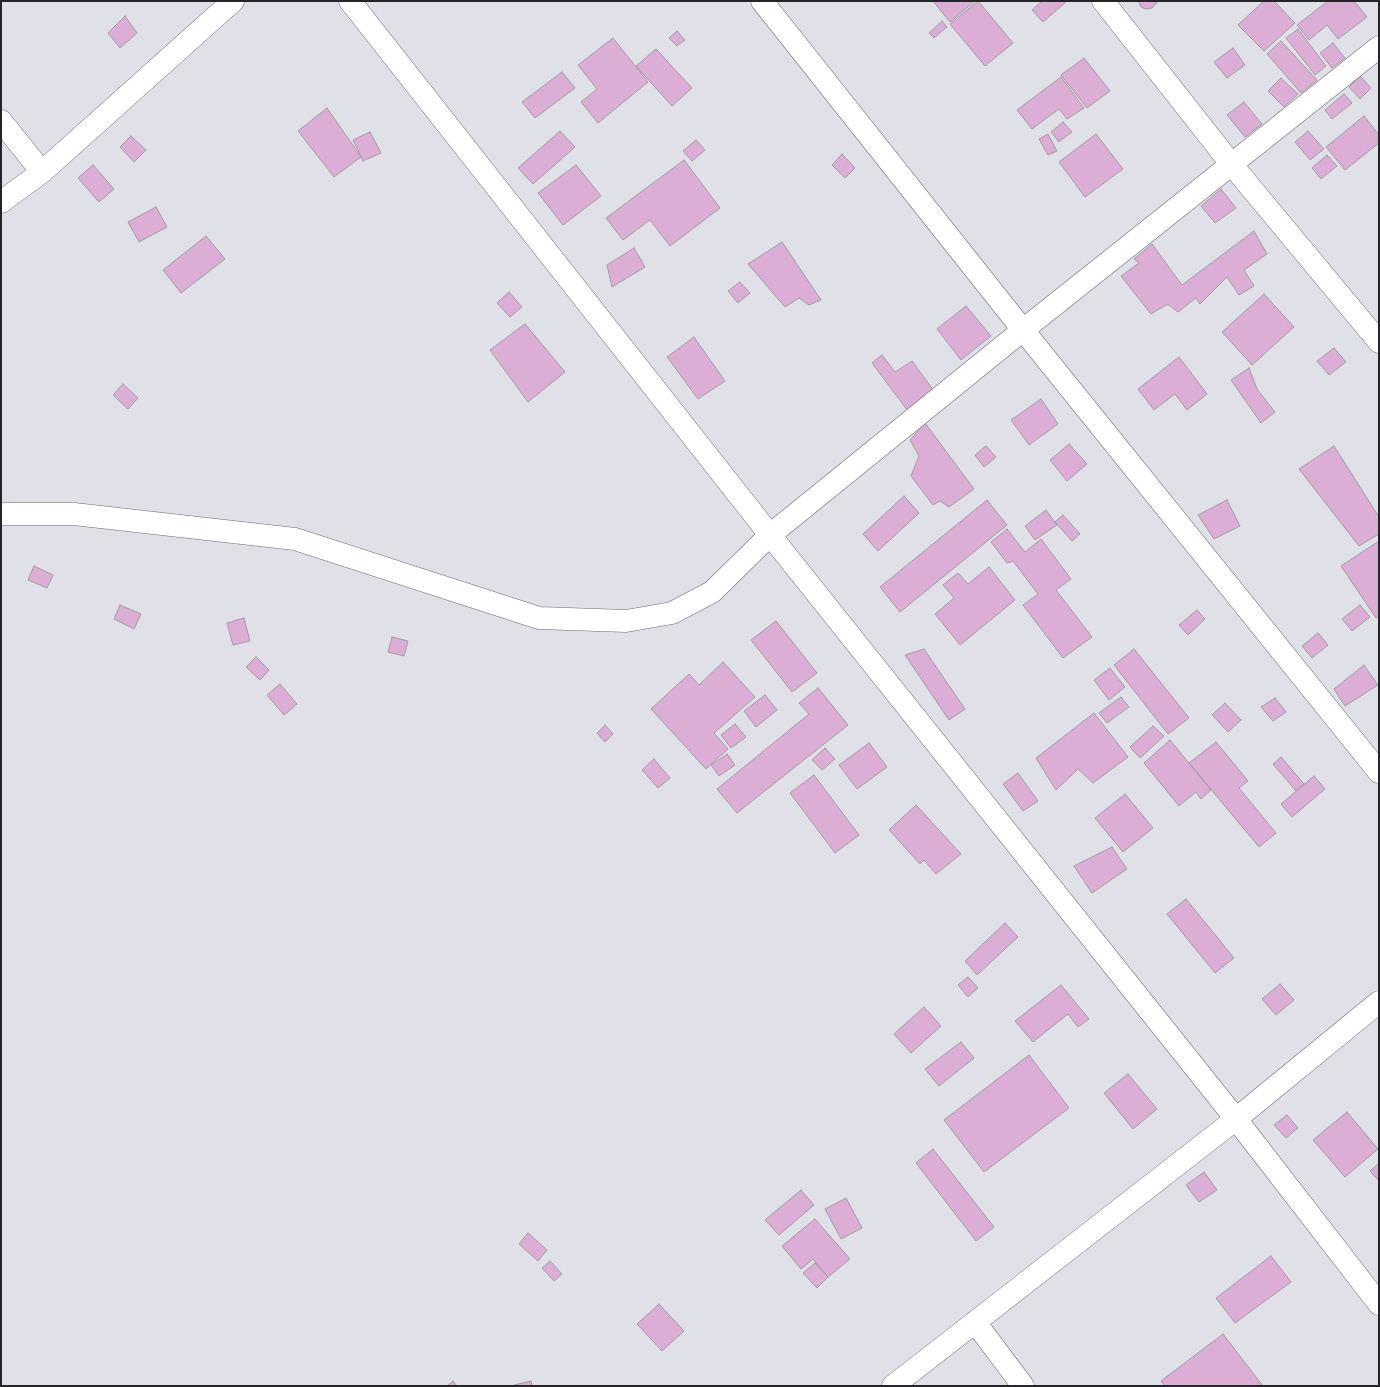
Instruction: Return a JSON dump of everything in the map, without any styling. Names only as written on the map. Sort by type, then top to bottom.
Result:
[{"type":"street","points":[[1,202],[42,172],[233,1]]},
{"type":"street","points":[[350,1],[770,535],[1236,1119],[1379,1304]]},
{"type":"street","points":[[762,1],[1023,330],[1379,772]]},
{"type":"street","points":[[1104,1],[1232,165],[1379,342]]},
{"type":"street","points":[[1,514],[74,514],[295,539],[540,618],[626,622],[672,612],[712,592],[770,535],[1023,330],[1379,47]]},
{"type":"street","points":[[1,121],[42,172]]},
{"type":"street","points":[[893,1386],[1236,1119],[1379,1002]]},
{"type":"street","points":[[975,1322],[1023,1386]]},
{"type":"building","points":[[933,1],[975,1],[950,22]]},
{"type":"building","points":[[978,1],[1013,43],[985,66],[950,24]]},
{"type":"building","points":[[1042,1],[1067,1],[1043,22],[1032,10]]},
{"type":"building","points":[[1138,1],[1157,1],[1152,8],[1146,9],[1141,7]]},
{"type":"building","points":[[1264,1],[1274,1],[1295,23],[1264,51],[1238,25]]},
{"type":"building","points":[[1328,1],[1354,1],[1367,17],[1338,39],[1327,25],[1309,40],[1297,25]]},
{"type":"building","points":[[125,16],[137,33],[120,48],[108,33]]},
{"type":"building","points":[[942,21],[947,27],[934,38],[929,33]]},
{"type":"building","points":[[1298,29],[1326,66],[1315,75],[1286,38]]},
{"type":"building","points":[[677,31],[685,40],[677,46],[669,38]]},
{"type":"building","points":[[613,38],[648,82],[598,123],[581,102],[597,89],[578,65]]},
{"type":"building","points":[[1281,41],[1317,80],[1301,93],[1267,54]]},
{"type":"building","points":[[1333,43],[1345,58],[1332,68],[1320,53]]},
{"type":"building","points":[[1233,48],[1245,65],[1227,78],[1214,62]]},
{"type":"building","points":[[656,49],[692,88],[672,106],[636,66]]},
{"type":"building","points":[[1084,58],[1110,91],[1087,108],[1061,75]]},
{"type":"building","points":[[562,72],[575,88],[535,118],[522,102]]},
{"type":"building","points":[[1360,76],[1371,88],[1360,99],[1349,87]]},
{"type":"building","points":[[1061,77],[1084,108],[1067,119],[1059,109],[1032,129],[1017,110]]},
{"type":"building","points":[[1281,78],[1298,94],[1284,107],[1268,91]]},
{"type":"building","points":[[1344,94],[1352,103],[1332,119],[1325,110]]},
{"type":"building","points":[[1244,102],[1262,124],[1245,137],[1227,115]]},
{"type":"building","points":[[327,108],[361,157],[334,177],[298,131]]},
{"type":"building","points":[[1364,116],[1379,135],[1379,143],[1345,170],[1326,147]]},
{"type":"building","points":[[1063,122],[1072,132],[1059,142],[1051,132]]},
{"type":"building","points":[[560,131],[575,147],[533,184],[518,168]]},
{"type":"building","points":[[1308,131],[1324,149],[1310,160],[1295,142]]},
{"type":"building","points":[[370,132],[381,153],[363,161],[353,140]]},
{"type":"building","points":[[1048,134],[1057,151],[1048,155],[1039,139]]},
{"type":"building","points":[[1096,134],[1123,169],[1085,197],[1059,162]]},
{"type":"building","points":[[131,136],[146,150],[134,162],[120,147]]},
{"type":"building","points":[[696,140],[705,150],[692,161],[683,151]]},
{"type":"building","points":[[842,154],[855,168],[845,178],[832,165]]},
{"type":"building","points":[[1327,155],[1337,166],[1321,179],[1312,168]]},
{"type":"building","points":[[684,160],[720,208],[670,246],[650,220],[623,240],[606,218]]},
{"type":"building","points":[[93,165],[114,189],[99,202],[78,178]]},
{"type":"building","points":[[576,165],[601,196],[563,225],[538,193]]},
{"type":"building","points":[[1221,189],[1236,208],[1215,223],[1201,206]]},
{"type":"building","points":[[156,207],[167,227],[139,242],[128,222]]},
{"type":"building","points":[[1254,231],[1267,254],[1244,270],[1254,286],[1239,295],[1227,277],[1200,304],[1196,298],[1178,312],[1169,305],[1166,305],[1151,314],[1121,276],[1139,263],[1134,259],[1152,244],[1182,285]]},
{"type":"building","points":[[206,236],[225,259],[181,293],[163,270]]},
{"type":"building","points":[[782,242],[821,300],[809,305],[799,298],[785,307],[748,264]]},
{"type":"building","points":[[634,248],[645,267],[612,287],[607,265]]},
{"type":"building","points":[[740,282],[750,293],[738,303],[728,291]]},
{"type":"building","points":[[509,292],[522,307],[510,317],[497,303]]},
{"type":"building","points":[[1264,294],[1294,327],[1252,365],[1222,332]]},
{"type":"building","points":[[966,306],[991,336],[961,360],[937,329]]},
{"type":"building","points":[[525,324],[565,372],[528,402],[490,350]]},
{"type":"building","points":[[694,337],[725,381],[698,399],[667,357]]},
{"type":"building","points":[[1334,348],[1346,362],[1329,375],[1317,361]]},
{"type":"building","points":[[882,355],[895,372],[912,361],[934,391],[908,411],[872,363]]},
{"type":"building","points":[[1179,357],[1207,394],[1187,410],[1175,394],[1154,410],[1138,389]]},
{"type":"building","points":[[1249,368],[1257,389],[1275,412],[1261,423],[1231,380]]},
{"type":"building","points":[[123,384],[138,398],[128,409],[113,395]]},
{"type":"building","points":[[1041,399],[1058,424],[1029,445],[1011,420]]},
{"type":"building","points":[[925,423],[974,489],[949,507],[940,501],[933,505],[911,476],[919,456],[910,440]]},
{"type":"building","points":[[1069,444],[1087,464],[1067,481],[1050,460]]},
{"type":"building","points":[[986,446],[996,457],[984,467],[975,455]]},
{"type":"building","points":[[1334,446],[1379,517],[1379,534],[1359,546],[1299,469]]},
{"type":"building","points":[[904,496],[919,513],[878,551],[863,534]]},
{"type":"building","points":[[987,500],[1007,525],[900,612],[880,587]]},
{"type":"building","points":[[1227,500],[1240,526],[1214,539],[1198,515]]},
{"type":"building","points":[[1046,510],[1057,525],[1035,540],[1025,526]]},
{"type":"building","points":[[1063,515],[1080,534],[1072,541],[1055,522]]},
{"type":"building","points":[[1007,529],[1025,552],[1041,539],[1071,579],[1056,590],[1092,637],[1063,658],[1023,605],[1038,594],[1013,561],[1007,563],[991,542]]},
{"type":"building","points":[[1379,541],[1379,616],[1376,618],[1341,566]]},
{"type":"building","points":[[34,566],[53,575],[47,588],[28,580]]},
{"type":"building","points":[[989,567],[1015,600],[960,645],[935,614],[954,598],[943,585],[958,573],[968,584]]},
{"type":"building","points":[[120,605],[141,614],[134,629],[114,619]]},
{"type":"building","points":[[1360,605],[1370,617],[1352,631],[1342,619]]},
{"type":"building","points":[[1197,610],[1205,619],[1188,635],[1179,625]]},
{"type":"building","points":[[244,618],[250,641],[233,645],[227,623]]},
{"type":"building","points":[[776,621],[817,673],[792,692],[751,640]]},
{"type":"building","points":[[1318,633],[1328,645],[1312,658],[1302,646]]},
{"type":"building","points":[[392,637],[408,641],[404,656],[388,652]]},
{"type":"building","points":[[924,649],[965,709],[949,720],[905,655]]},
{"type":"building","points":[[1134,649],[1189,718],[1168,734],[1114,665]]},
{"type":"building","points":[[256,657],[269,670],[260,680],[246,667]]},
{"type":"building","points":[[723,662],[755,697],[714,733],[728,749],[706,769],[651,709],[689,674],[699,685]]},
{"type":"building","points":[[1364,665],[1378,685],[1345,706],[1334,689]]},
{"type":"building","points":[[1110,668],[1125,687],[1109,700],[1094,680]]},
{"type":"building","points":[[280,684],[297,704],[284,715],[267,695]]},
{"type":"building","points":[[818,688],[848,725],[737,813],[717,789],[809,714],[799,703]]},
{"type":"building","points":[[765,695],[777,710],[756,727],[744,711]]},
{"type":"building","points":[[1121,697],[1129,707],[1107,723],[1099,713]]},
{"type":"building","points":[[1275,698],[1286,712],[1273,721],[1261,707]]},
{"type":"building","points":[[1225,703],[1241,720],[1228,732],[1212,715]]},
{"type":"building","points":[[1094,713],[1128,757],[1093,783],[1078,769],[1056,790],[1036,758]]},
{"type":"building","points":[[735,724],[746,737],[731,748],[721,735]]},
{"type":"building","points":[[605,725],[613,734],[605,742],[597,733]]},
{"type":"building","points":[[1153,726],[1164,736],[1140,758],[1130,747]]},
{"type":"building","points":[[1170,740],[1211,790],[1201,799],[1196,792],[1179,806],[1144,763]]},
{"type":"building","points":[[1216,742],[1248,781],[1239,788],[1276,833],[1259,847],[1189,763]]},
{"type":"building","points":[[869,743],[887,767],[857,789],[839,765]]},
{"type":"building","points":[[825,748],[835,759],[822,770],[812,760]]},
{"type":"building","points":[[727,754],[735,765],[719,776],[711,765]]},
{"type":"building","points":[[1281,757],[1304,784],[1296,791],[1273,764]]},
{"type":"building","points":[[654,759],[670,778],[658,788],[642,770]]},
{"type":"building","points":[[1018,773],[1038,801],[1023,811],[1003,784]]},
{"type":"building","points":[[814,775],[859,835],[835,853],[790,793]]},
{"type":"building","points":[[1314,776],[1325,789],[1292,817],[1281,804]]},
{"type":"building","points":[[1125,794],[1153,828],[1123,852],[1095,818]]},
{"type":"building","points":[[916,805],[961,854],[936,874],[924,860],[920,864],[889,830]]},
{"type":"building","points":[[1112,847],[1127,869],[1092,893],[1074,866]]},
{"type":"building","points":[[1186,899],[1234,958],[1215,973],[1167,914]]},
{"type":"building","points":[[1005,923],[1018,937],[977,975],[965,961]]},
{"type":"building","points":[[968,977],[978,988],[968,997],[958,985]]},
{"type":"building","points":[[1280,984],[1294,1000],[1276,1015],[1262,999]]},
{"type":"building","points":[[1061,985],[1089,1019],[1078,1027],[1068,1014],[1033,1042],[1015,1021]]},
{"type":"building","points":[[924,1007],[941,1026],[911,1053],[894,1034]]},
{"type":"building","points":[[961,1042],[974,1058],[939,1086],[925,1069]]},
{"type":"building","points":[[1029,1055],[1069,1108],[984,1172],[944,1120]]},
{"type":"building","points":[[1128,1074],[1157,1109],[1133,1129],[1104,1093]]},
{"type":"building","points":[[1347,1112],[1378,1149],[1345,1177],[1313,1140]]},
{"type":"building","points":[[1287,1115],[1298,1128],[1286,1138],[1274,1125]]},
{"type":"building","points":[[933,1149],[994,1227],[976,1241],[916,1163]]},
{"type":"building","points":[[1379,1163],[1379,1181],[1370,1171]]},
{"type":"building","points":[[1204,1172],[1217,1190],[1199,1202],[1186,1185]]},
{"type":"building","points":[[801,1190],[814,1205],[779,1235],[765,1220]]},
{"type":"building","points":[[846,1198],[862,1228],[841,1239],[825,1209]]},
{"type":"building","points":[[815,1219],[850,1259],[828,1277],[813,1259],[801,1269],[782,1246]]},
{"type":"building","points":[[528,1233],[547,1250],[538,1261],[519,1244]]},
{"type":"building","points":[[1271,1256],[1291,1282],[1235,1323],[1216,1298]]},
{"type":"building","points":[[550,1261],[562,1274],[554,1281],[542,1268]]},
{"type":"building","points":[[815,1263],[828,1277],[817,1288],[803,1273]]},
{"type":"building","points":[[659,1304],[684,1331],[662,1351],[637,1324]]},
{"type":"building","points":[[1223,1334],[1263,1386],[1165,1386],[1161,1381]]},
{"type":"building","points":[[453,1381],[457,1386],[447,1386]]},
{"type":"building","points":[[531,1381],[532,1386],[514,1386],[514,1385]]}]
